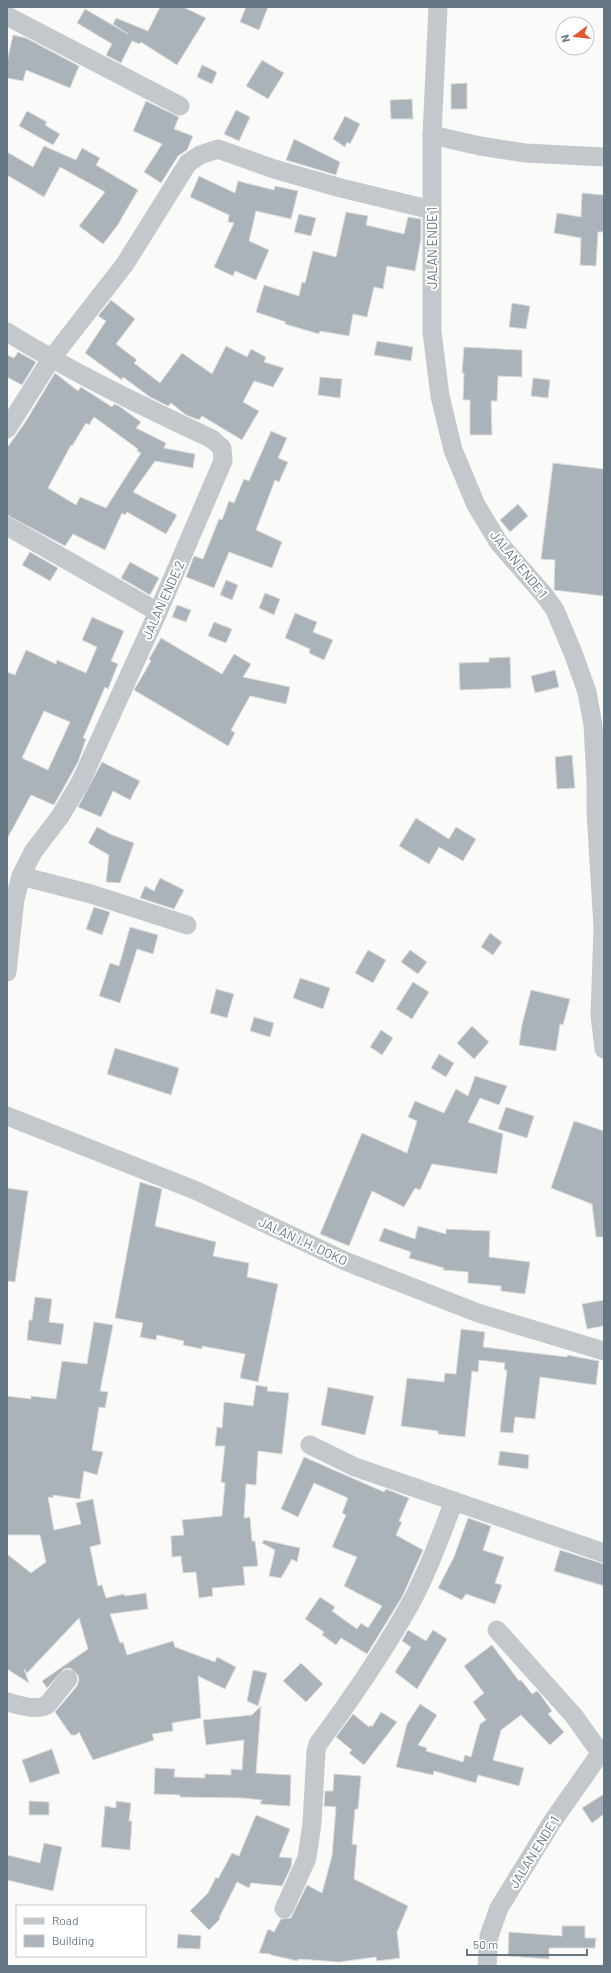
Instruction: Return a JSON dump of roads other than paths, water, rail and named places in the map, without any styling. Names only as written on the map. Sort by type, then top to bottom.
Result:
[{"type":"street","name":"JALAN ENDE 1","points":[[438,7],[432,135],[432,332],[440,396],[453,450],[476,505],[499,543],[545,596],[555,610],[587,692],[593,725],[596,781],[596,811],[603,928],[600,1015],[604,1049]]},
{"type":"street","points":[[7,16],[180,106]]},
{"type":"street","points":[[432,135],[480,146],[525,153],[604,157]]},
{"type":"street","points":[[7,429],[51,359],[125,264],[188,164],[200,155],[218,149],[274,169],[318,182],[432,210]]},
{"type":"street","name":"JALAN ENDE 2","points":[[7,332],[51,359],[133,402],[212,439],[222,448],[222,461],[158,612],[81,781],[61,815],[33,852],[21,876],[15,898],[7,972]]},
{"type":"street","points":[[7,526],[158,612]]},
{"type":"street","points":[[21,876],[91,894],[187,925]]},
{"type":"street","name":"JALAN I.H. DOKO","points":[[7,1116],[197,1191],[346,1261],[478,1313],[604,1351]]},
{"type":"street","points":[[310,1445],[355,1466],[604,1553]]},
{"type":"street","points":[[284,1909],[307,1858],[312,1823],[316,1751],[318,1744],[357,1690],[405,1614],[440,1538],[454,1501]]},
{"type":"street","points":[[497,1630],[570,1710],[602,1751]]},
{"type":"street","points":[[7,1702],[37,1708],[43,1707],[47,1705],[68,1680]]},
{"type":"street","name":"JALAN ENDE 1","points":[[487,1966],[489,1936],[499,1908],[552,1822],[602,1751]]}]
